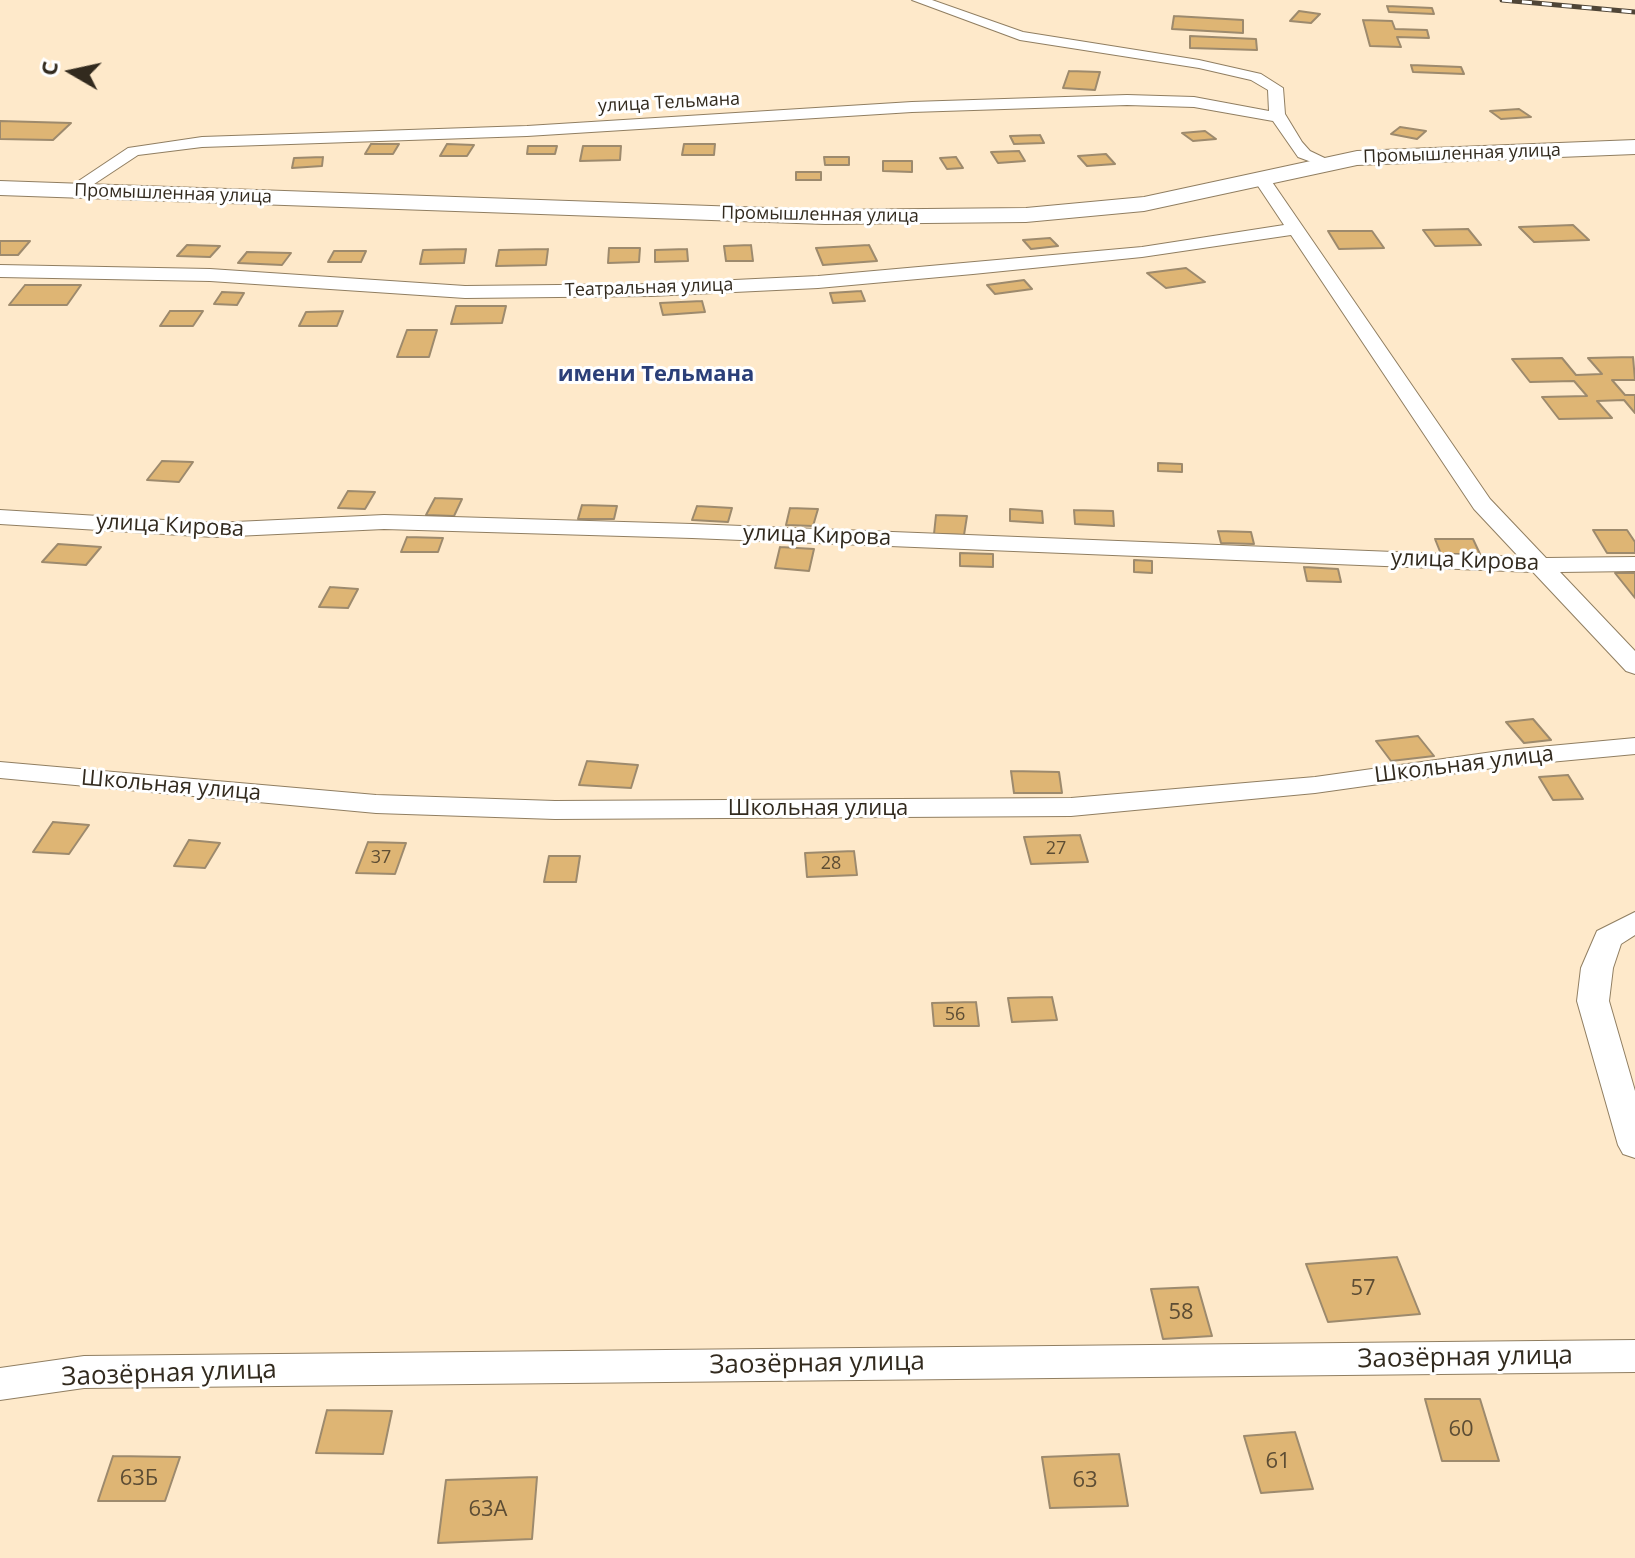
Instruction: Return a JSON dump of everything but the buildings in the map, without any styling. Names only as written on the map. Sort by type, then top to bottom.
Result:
[{"type":"street","points":[[919,0],[1020,36],[1199,64],[1256,77],[1275,88],[1279,117],[1295,144],[1304,154],[1325,162]]},
{"type":"street","name":"улица Тельмана","points":[[73,190],[134,151],[202,142],[527,131],[912,107],[1127,100],[1194,102],[1279,117]]},
{"type":"street","name":"Промышленная улица","points":[[0,188],[825,217],[925,217],[1090,211],[1144,204],[1262,180],[1325,162],[1412,155],[1635,147]]},
{"type":"street","points":[[1262,180],[1482,504],[1635,666]]},
{"type":"street","name":"Театральная улица","points":[[0,271],[210,275],[465,292],[651,290],[818,282],[989,267],[1142,252],[1296,229]]},
{"type":"street","name":"улица Кирова","points":[[0,517],[214,530],[384,522],[692,531],[1538,565],[1635,564]]},
{"type":"street","name":"Школьная улица","points":[[0,770],[376,804],[555,810],[885,810],[1071,807],[1183,799],[1315,785],[1507,758],[1635,746]]},
{"type":"street","points":[[1635,922],[1608,938],[1597,968],[1593,1001],[1635,1145]]},
{"type":"street","name":"Заозёрная улица","points":[[0,1384],[84,1372],[1635,1356]]},
{"type":"railway","points":[[1502,0],[1635,12]]},
{"type":"district","name":"имени Тельмана","points":[[656,375]]}]
